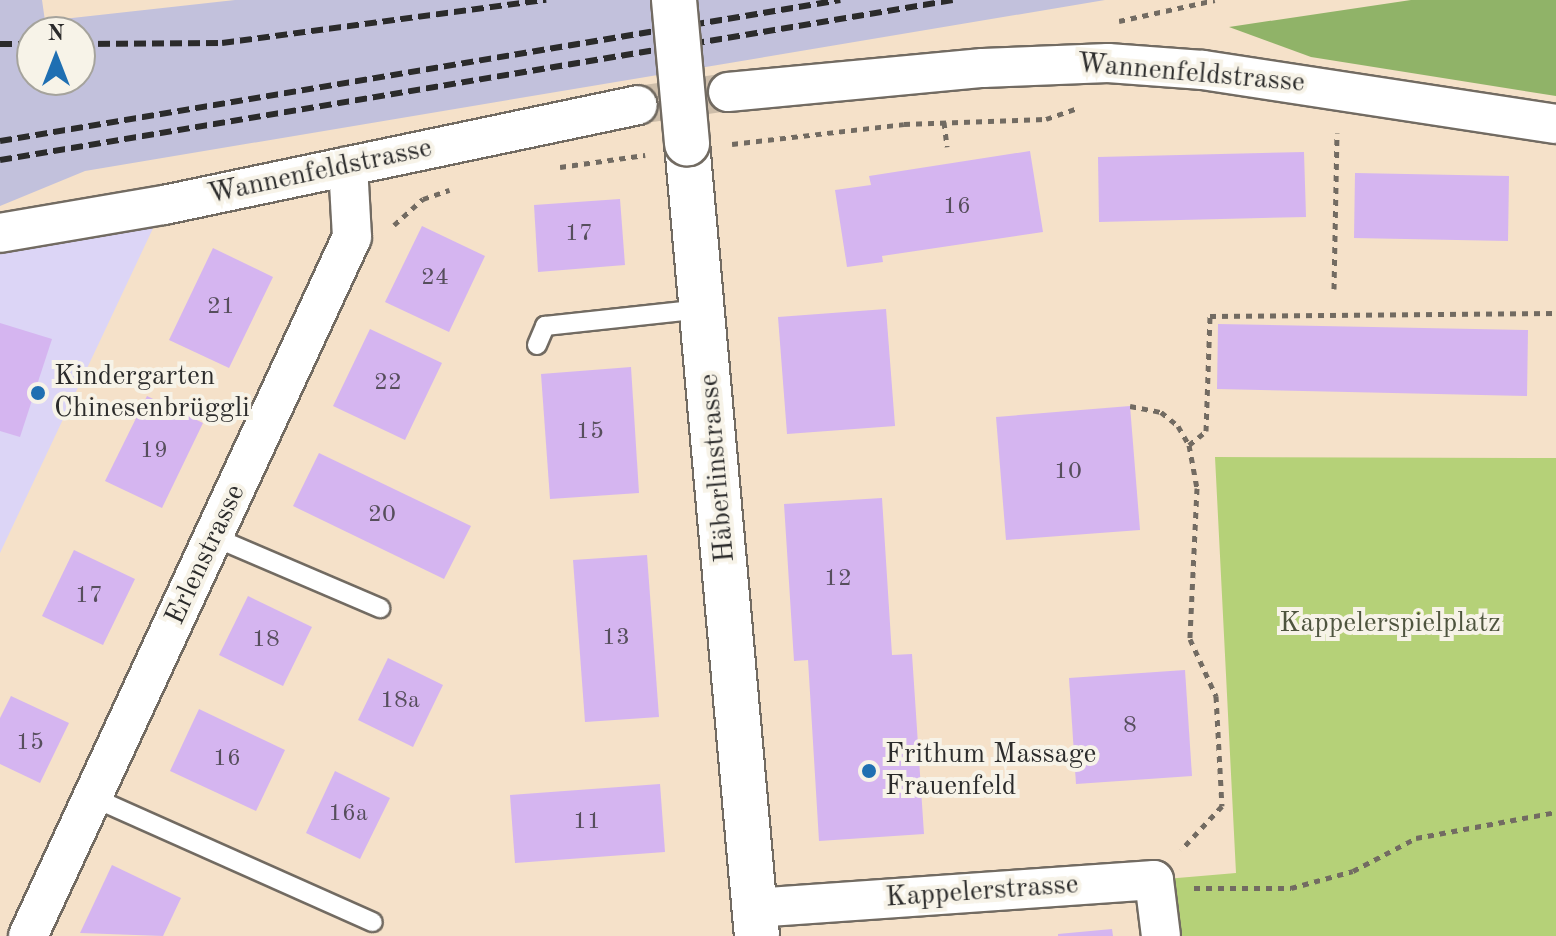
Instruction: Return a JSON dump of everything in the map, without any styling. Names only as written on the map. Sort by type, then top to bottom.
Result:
[{"type":"street","name":"Häberlinstrasse","points":[[674,0],[705,309],[756,922]]},
{"type":"street","name":"Wannenfeldstrasse","points":[[728,92],[967,69],[1108,63],[1340,89],[1556,124]]},
{"type":"street","name":"Wannenfeldstrasse","points":[[0,233],[348,166],[638,105]]},
{"type":"street","name":"Erlenstrasse","points":[[28,936],[352,237],[348,166]]},
{"type":"street","name":"Kappelerstrasse","points":[[756,922],[1154,880]]},
{"type":"street","points":[[1154,880],[1161,936]]},
{"type":"lane","points":[[537,345],[545,326],[705,309]]},
{"type":"lane","points":[[214,537],[380,608]]},
{"type":"lane","points":[[94,798],[373,922]]},
{"type":"path","points":[[1108,63],[1109,36],[1121,19],[1215,0]]},
{"type":"path","points":[[1334,289],[1340,89]]},
{"type":"path","points":[[547,169],[687,147],[944,122],[1046,119],[1083,106]]},
{"type":"path","points":[[944,122],[947,147]]},
{"type":"path","points":[[386,235],[423,199],[461,186]]},
{"type":"path","points":[[1189,445],[1206,431],[1210,316],[1556,313]]},
{"type":"path","points":[[1130,406],[1161,412],[1189,445],[1197,488],[1197,547],[1190,639],[1216,696],[1222,806],[1154,880]]},
{"type":"path","points":[[1154,880],[1197,889],[1291,888],[1353,871],[1416,838],[1556,812]]},
{"type":"shaded area","points":[[0,0],[42,0],[44,16],[16,16],[16,96],[96,96],[96,16],[90,16],[235,0],[1105,0],[85,171],[0,206]]},
{"type":"shaded area","name":"Kindergarten Chinesenbrüggli","points":[[164,205],[0,553],[0,233]]},
{"type":"green space","points":[[1411,0],[1556,0],[1556,96],[1311,57],[1229,27]]},
{"type":"green space","name":"Kappelerspielplatz","points":[[1215,457],[1556,458],[1556,936],[1161,936],[1154,880],[1236,873]]},
{"type":"building","points":[[1030,151],[1043,232],[882,256],[883,262],[847,267],[835,190],[871,185],[869,176]]},
{"type":"building","points":[[1304,152],[1306,217],[1099,222],[1098,157]]},
{"type":"building","points":[[1355,173],[1509,176],[1508,241],[1354,238]]},
{"type":"building","points":[[620,199],[625,265],[538,272],[534,205]]},
{"type":"building","points":[[422,226],[485,256],[449,332],[385,302]]},
{"type":"building","points":[[213,248],[273,277],[229,368],[169,340]]},
{"type":"building","points":[[886,309],[895,426],[787,434],[778,317]]},
{"type":"building","points":[[0,323],[52,339],[20,437],[0,431]]},
{"type":"building","points":[[1218,324],[1528,330],[1527,396],[1217,389]]},
{"type":"building","points":[[370,329],[442,363],[405,440],[333,406]]},
{"type":"building","points":[[631,367],[639,493],[550,499],[541,374]]},
{"type":"building","points":[[147,396],[203,423],[162,508],[105,481]]},
{"type":"building","points":[[1130,406],[1140,530],[1006,540],[996,417]]},
{"type":"building","points":[[319,453],[471,526],[444,579],[293,506]]},
{"type":"building","points":[[882,498],[892,655],[912,654],[924,834],[819,841],[808,660],[794,661],[784,504]]},
{"type":"building","points":[[74,550],[135,579],[103,645],[42,616]]},
{"type":"building","points":[[647,555],[659,717],[585,722],[573,560]]},
{"type":"building","points":[[248,596],[312,627],[283,686],[219,655]]},
{"type":"building","points":[[388,658],[443,685],[413,747],[358,720]]},
{"type":"building","points":[[1185,670],[1192,776],[1076,784],[1069,678]]},
{"type":"building","points":[[11,696],[69,723],[40,783],[0,764],[0,718]]},
{"type":"building","points":[[199,709],[285,750],[256,811],[170,771]]},
{"type":"building","points":[[335,771],[390,798],[360,859],[306,833]]},
{"type":"building","points":[[660,784],[665,852],[515,863],[510,795]]},
{"type":"building","points":[[112,865],[181,898],[163,936],[80,933]]},
{"type":"building","points":[[1112,929],[1113,936],[1058,936],[1058,934]]},
{"type":"tunnel","points":[[638,105],[728,92]]},
{"type":"railway","points":[[96,44],[222,43],[546,0]]},
{"type":"railway","points":[[0,141],[840,0]]},
{"type":"railway","points":[[0,160],[953,0]]},
{"type":"railway","points":[[0,44],[16,44]]},
{"type":"place","name":"Kindergarten Chinesenbrüggli","points":[[38,393]]},
{"type":"place","name":"Frithum Massage Frauenfeld","points":[[869,771]]}]
